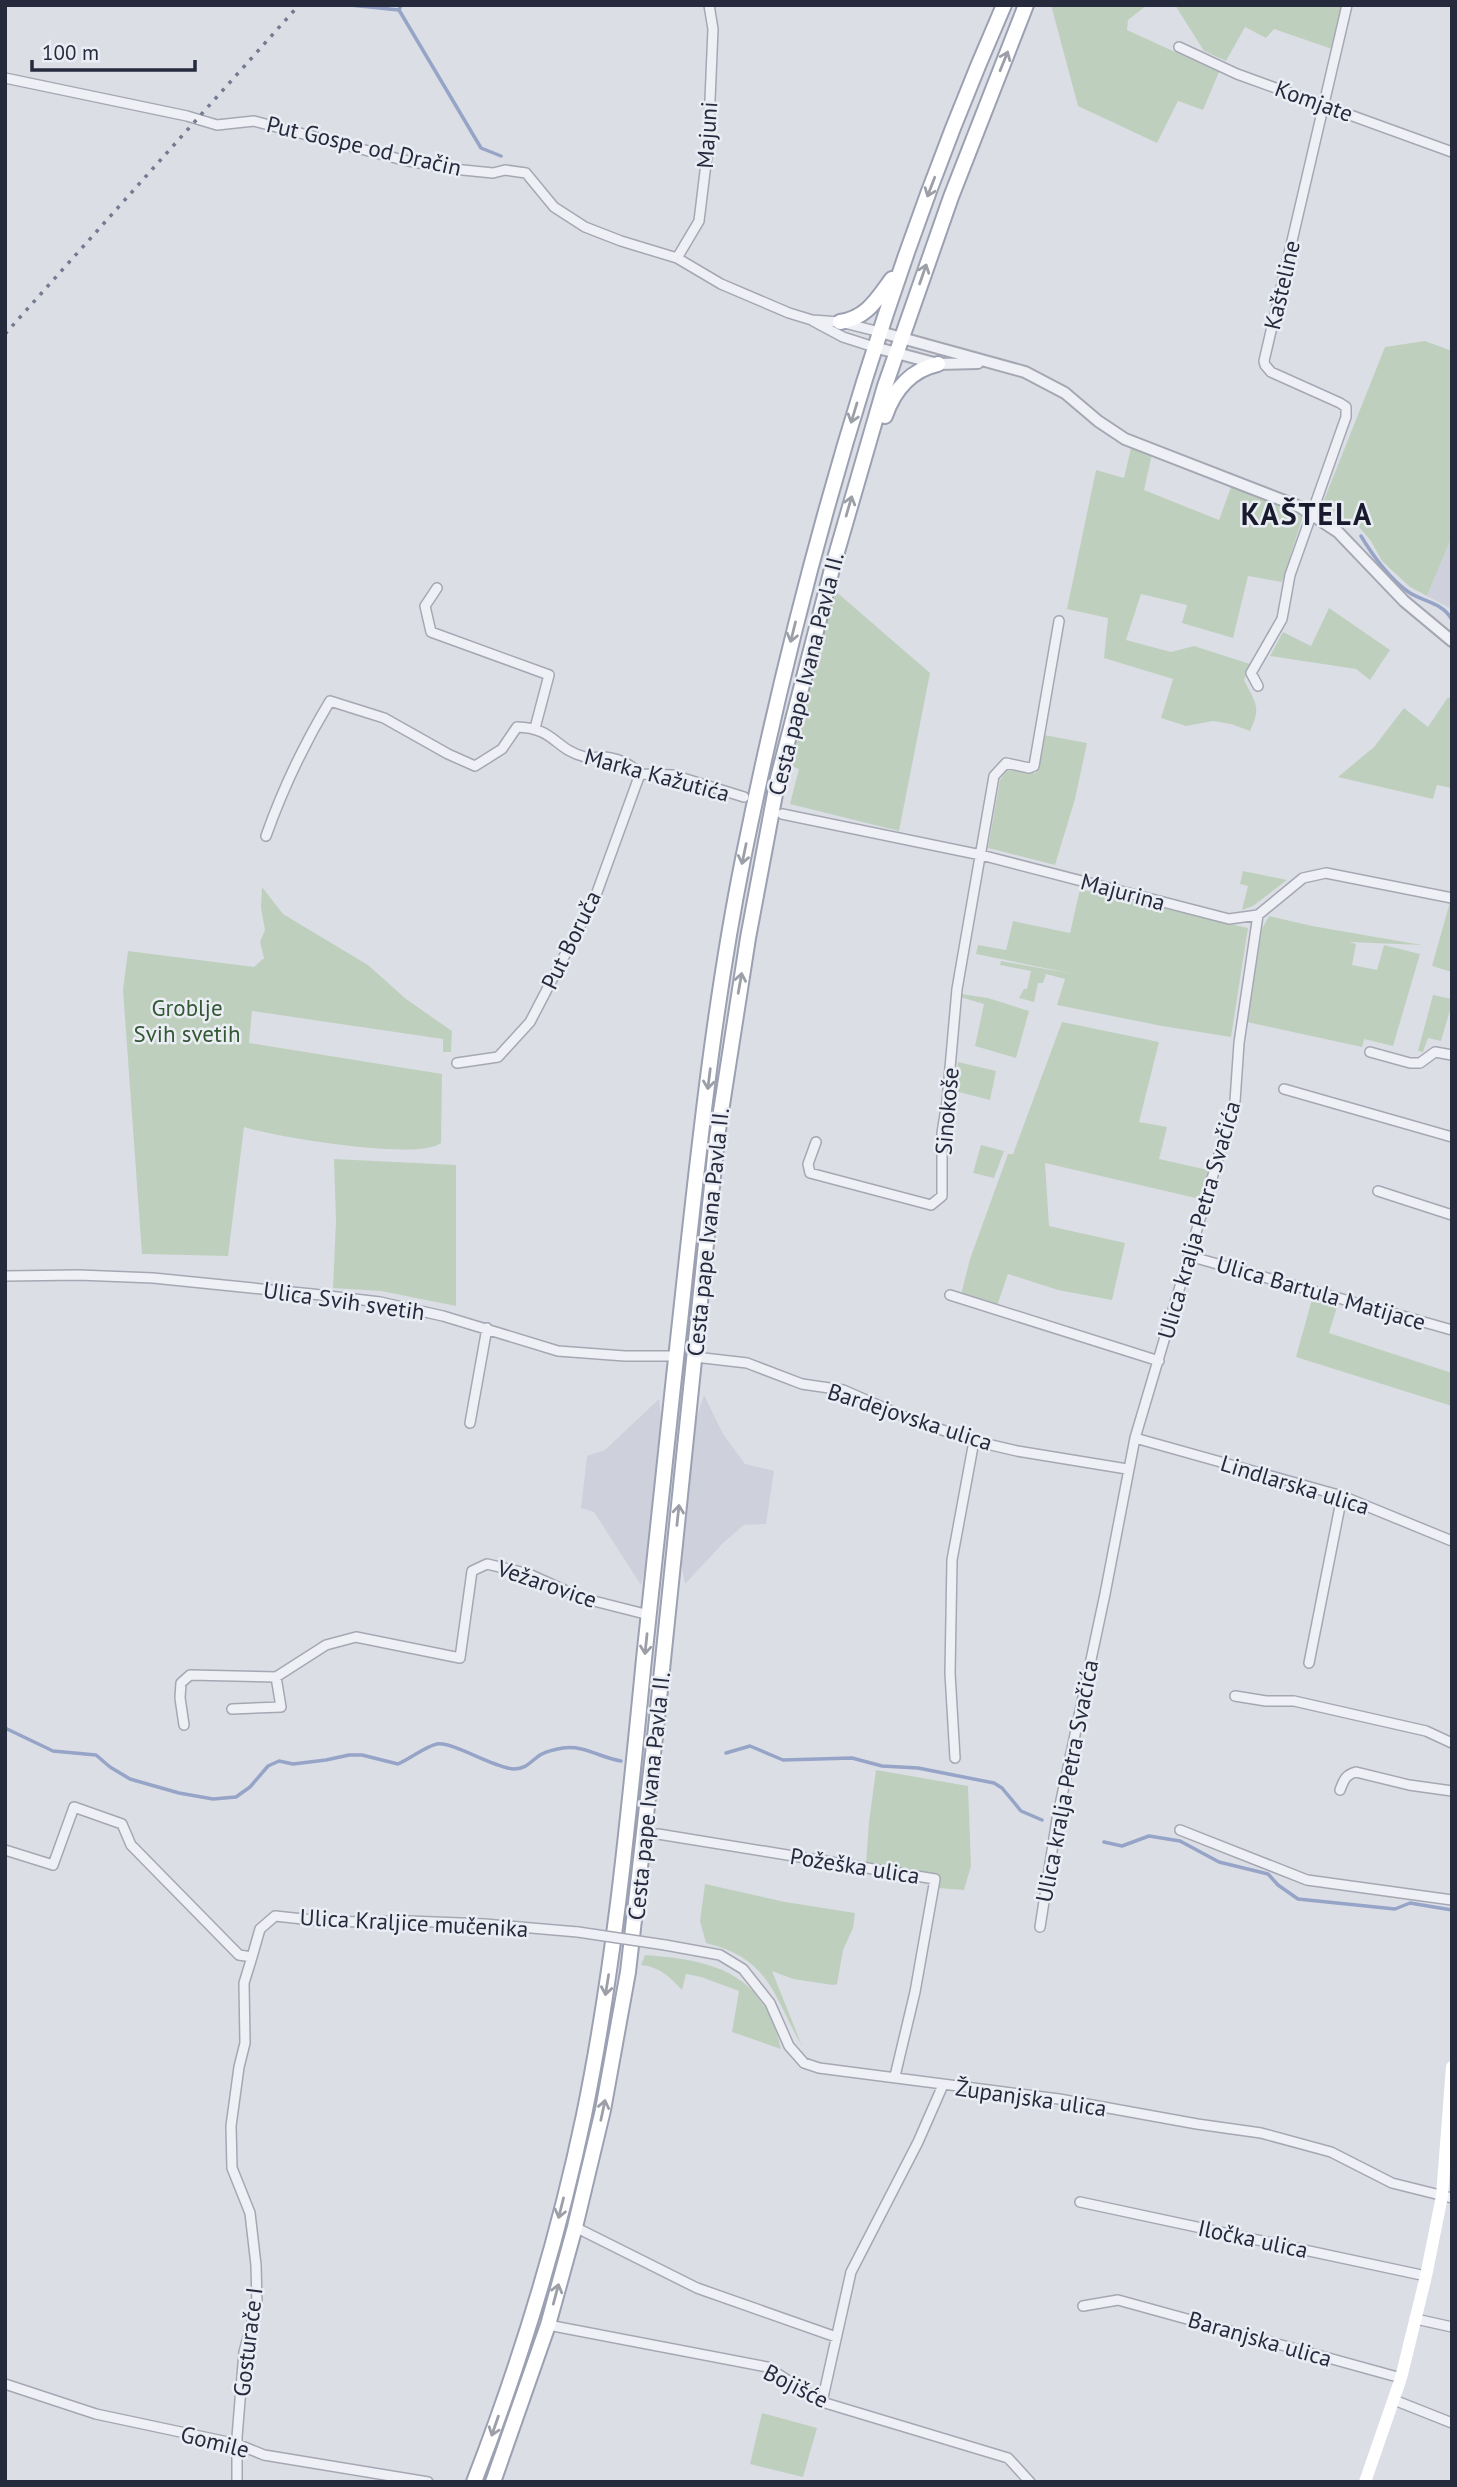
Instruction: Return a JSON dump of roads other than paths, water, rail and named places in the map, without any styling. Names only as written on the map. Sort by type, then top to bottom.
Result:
[{"type":"main road","name":"Cesta pape Ivana Pavla II.","points":[[474,2482],[526,2332],[558,2221],[583,2119],[607,1991],[689,1237],[718,1011],[743,862],[814,551],[874,348],[955,124],[1004,5]]},
{"type":"main road","name":"Cesta pape Ivana Pavla II.","points":[[493,2482],[548,2325],[575,2227],[603,2110],[630,1959],[725,1077],[778,778],[832,569],[896,354],[951,197],[1026,5]]},
{"type":"main road","points":[[839,322],[856,318],[874,304],[902,267]]},
{"type":"main road","points":[[868,443],[880,426],[896,392],[913,375],[938,363]]},
{"type":"main road","points":[[1365,2482],[1402,2378],[1447,2197],[1452,2067]]},
{"type":"street","name":"Majuni","points":[[677,258],[699,221],[707,159],[713,29],[709,5]]},
{"type":"street","name":"Kašteline","points":[[1311,513],[1346,417],[1346,407],[1271,372],[1264,361],[1347,5]]},
{"type":"street","name":"Komjate","points":[[1179,47],[1237,74],[1452,152]]},
{"type":"street","name":"Put Gospe od Dračin","points":[[5,78],[187,116],[217,125],[254,121],[403,160],[453,169],[526,173],[554,207],[585,227],[677,258],[721,284],[874,348]]},
{"type":"street","name":"Put Gospe od Dračin","points":[[812,320],[839,322],[880,332]]},
{"type":"street","points":[[880,332],[1025,372],[1046,382],[1125,439],[1269,493],[1311,513],[1338,533],[1404,601],[1452,641]]},
{"type":"street","points":[[874,348],[938,363],[984,362]]},
{"type":"street","points":[[1258,686],[1251,673],[1282,619],[1290,576],[1311,513]]},
{"type":"street","points":[[266,836],[284,786],[310,733],[330,701],[384,718],[475,766],[502,749],[517,727],[535,728],[549,675],[431,632],[425,606],[437,588]]},
{"type":"street","points":[[981,855],[993,776],[1006,763],[1029,768],[1034,766],[1059,621]]},
{"type":"street","name":"Marka Kažutića","points":[[535,728],[583,757],[620,760],[634,767],[640,774],[673,775],[744,797]]},
{"type":"street","name":"Put Boruča","points":[[457,1063],[498,1057],[530,1022],[596,895],[640,774]]},
{"type":"street","name":"Majurina","points":[[782,814],[981,855],[1229,919],[1258,915]]},
{"type":"street","name":"Sinokoše","points":[[816,1142],[808,1164],[810,1173],[931,1205],[942,1196],[942,1133],[957,989],[981,855]]},
{"type":"street","points":[[1258,915],[1303,878],[1326,873],[1452,898]]},
{"type":"street","name":"Ulica kralja Petra Svačića","points":[[1040,1927],[1057,1819],[1135,1438],[1235,1101],[1239,1043],[1258,915]]},
{"type":"street","points":[[1370,1052],[1410,1063],[1420,1063],[1436,1052],[1452,1055]]},
{"type":"street","points":[[1284,1089],[1452,1137]]},
{"type":"street","points":[[1378,1191],[1452,1215]]},
{"type":"street","name":"Ulica Bartula Matijace","points":[[1189,1256],[1452,1330]]},
{"type":"street","name":"Ulica Svih svetih","points":[[5,1276],[153,1278],[380,1302],[487,1328],[558,1350],[625,1356],[678,1356]]},
{"type":"street","points":[[950,1295],[1159,1361]]},
{"type":"street","points":[[470,1423],[487,1328]]},
{"type":"street","name":"Bardejovska ulica","points":[[695,1357],[747,1363],[802,1384],[843,1390],[905,1417],[974,1441],[1017,1451],[1128,1469]]},
{"type":"street","name":"Lindlarska ulica","points":[[1135,1438],[1342,1496],[1452,1541]]},
{"type":"street","points":[[955,1758],[950,1673],[952,1560],[974,1441]]},
{"type":"street","points":[[1309,1663],[1342,1496]]},
{"type":"street","name":"Vežarovice","points":[[276,1677],[326,1646],[356,1637],[460,1658],[472,1571],[486,1564],[528,1574],[582,1598],[649,1615]]},
{"type":"street","points":[[184,1726],[181,1683],[190,1675],[276,1677],[281,1707],[232,1709]]},
{"type":"street","points":[[1235,1696],[1266,1701],[1294,1701],[1426,1731],[1452,1743]]},
{"type":"street","points":[[1340,1790],[1345,1778],[1356,1772],[1409,1785],[1452,1791]]},
{"type":"street","points":[[5,1850],[52,1865],[74,1807],[122,1824],[131,1845],[169,1884],[239,1955],[252,1957]]},
{"type":"street","points":[[1180,1830],[1307,1880],[1452,1900]]},
{"type":"street","name":"Požeška ulica","points":[[658,1834],[935,1879],[915,1992],[895,2076]]},
{"type":"street","name":"Ulica Kraljice mučenika","points":[[252,1957],[260,1929],[275,1916],[331,1922],[485,1924],[578,1932],[665,1945]]},
{"type":"street","name":"Županjska ulica","points":[[665,1945],[720,1955],[743,1969],[770,2003],[789,2046],[804,2063],[819,2068],[1059,2099],[1261,2133],[1331,2152],[1392,2183],[1447,2197]]},
{"type":"street","name":"Gosturače I","points":[[237,2482],[244,2353],[257,2304],[257,2265],[250,2214],[232,2168],[231,2126],[245,2043],[244,1983],[252,1957]]},
{"type":"street","points":[[822,2402],[851,2272],[918,2142],[943,2085]]},
{"type":"street","name":"Iločka ulica","points":[[1080,2202],[1426,2276]]},
{"type":"street","points":[[575,2227],[697,2288],[836,2337]]},
{"type":"street","name":"Baranjska ulica","points":[[1083,2306],[1118,2301],[1402,2378]]},
{"type":"street","points":[[1416,2319],[1452,2327]]},
{"type":"street","name":"Bojišće","points":[[548,2325],[767,2367],[822,2402],[1008,2458],[1030,2482]]},
{"type":"street","name":"Gomile","points":[[5,2384],[96,2414],[237,2444],[264,2455],[428,2482]]},
{"type":"street","points":[[1394,2400],[1452,2423]]},
{"type":"street","points":[[1441,2418],[1452,2416]]},
{"type":"waterway","points":[[350,5],[399,10]]},
{"type":"waterway","points":[[401,5],[399,10],[481,148],[501,156]]},
{"type":"waterway","points":[[1361,536],[1393,579],[1413,595],[1443,609],[1452,620]]},
{"type":"waterway","points":[[5,1728],[53,1751],[96,1755],[130,1779],[179,1793],[213,1799],[236,1797],[250,1787],[268,1766],[279,1761],[293,1764],[362,1755],[398,1764],[437,1744],[444,1744],[514,1769],[526,1766],[544,1753],[563,1748],[578,1748],[621,1761]]},
{"type":"waterway","points":[[726,1753],[750,1746],[783,1760],[852,1758],[882,1766],[918,1768],[994,1783],[1002,1788],[1021,1811],[1042,1820]]},
{"type":"waterway","points":[[1104,1842],[1122,1846],[1149,1836],[1180,1841],[1219,1862],[1268,1874],[1298,1899],[1395,1909],[1410,1903],[1452,1910]]},
{"type":"railway","points":[[5,334],[299,5]]},
{"type":"district","name":"KAŠTELA","points":[[1307,515]]},
{"type":"park label","name":"Groblje Svih svetih","points":[[187,1021]]}]
